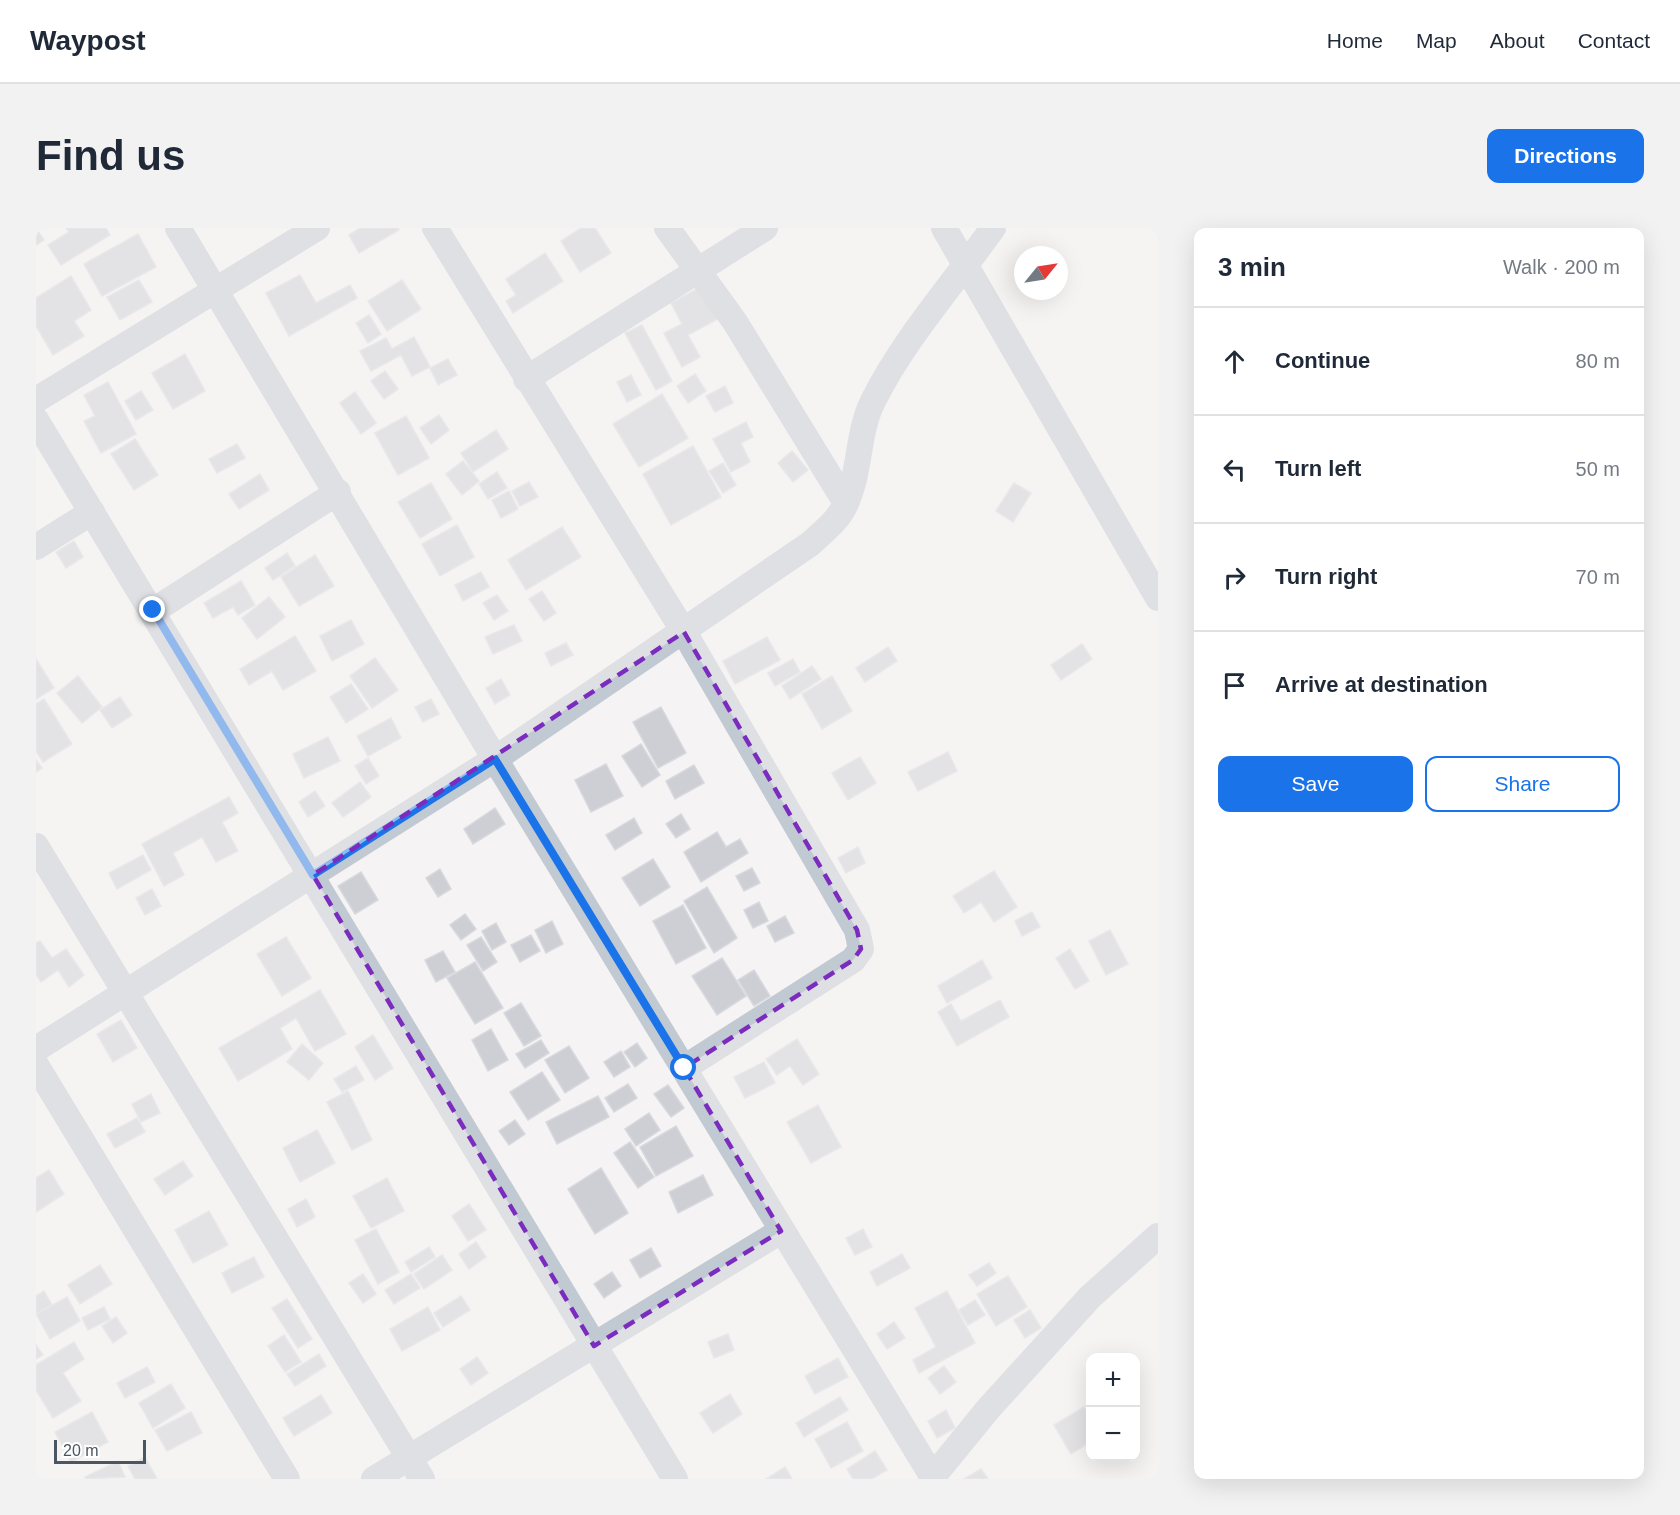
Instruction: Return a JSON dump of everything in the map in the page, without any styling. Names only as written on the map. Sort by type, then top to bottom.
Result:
[{"type":"street","points":[[178,228],[338,492],[495,759],[933,1479],[989,1408],[1059,1330],[1090,1297],[1158,1236]]},
{"type":"street","points":[[36,400],[316,228]]},
{"type":"street","points":[[435,228],[684,632],[857,930],[861,950],[853,960],[684,1068]]},
{"type":"street","points":[[667,228],[778,390],[846,503]]},
{"type":"street","points":[[526,379],[765,228]]},
{"type":"street","points":[[944,228],[1158,598]]},
{"type":"street","points":[[36,1049],[495,759],[810,544],[833,523],[846,503],[873,401],[908,345],[993,228]]},
{"type":"street","points":[[36,420],[313,875],[675,1479]]},
{"type":"street","points":[[153,610],[338,492]]},
{"type":"street","points":[[36,546],[92,512]]},
{"type":"street","points":[[36,846],[415,1468]]},
{"type":"street","points":[[36,1065],[288,1479]]},
{"type":"street","points":[[374,1479],[415,1468],[594,1346],[781,1231]]},
{"type":"highlighted area","points":[[684,632],[857,930],[861,949],[853,960],[684,1068],[781,1231],[594,1346],[313,875]]},
{"type":"building","points":[[36,228],[44,240],[36,245]]},
{"type":"building","points":[[66,228],[106,228],[110,235],[61,265],[48,245],[69,232]]},
{"type":"building","points":[[360,228],[398,228],[399,230],[359,253],[349,235]]},
{"type":"building","points":[[581,228],[595,228],[611,253],[580,272],[561,241]]},
{"type":"building","points":[[138,234],[156,267],[102,296],[84,264]]},
{"type":"building","points":[[545,253],[563,281],[513,313],[506,301],[516,295],[506,279]]},
{"type":"building","points":[[300,275],[316,303],[350,285],[357,298],[289,336],[266,293]]},
{"type":"building","points":[[71,276],[91,310],[74,321],[84,336],[53,355],[36,326],[36,298]]},
{"type":"building","points":[[139,280],[152,302],[120,320],[107,297]]},
{"type":"building","points":[[402,280],[421,309],[387,331],[368,301]]},
{"type":"building","points":[[708,283],[725,315],[688,335],[700,357],[682,367],[664,333],[682,324],[671,303]]},
{"type":"building","points":[[369,315],[381,334],[368,343],[356,323]]},
{"type":"building","points":[[642,325],[672,381],[656,390],[625,333]]},
{"type":"building","points":[[414,337],[430,367],[412,376],[401,355],[371,371],[360,351],[386,338],[392,349]]},
{"type":"building","points":[[185,354],[205,391],[173,409],[152,373]]},
{"type":"building","points":[[448,359],[457,375],[438,385],[430,368]]},
{"type":"building","points":[[385,371],[398,389],[384,399],[371,381]]},
{"type":"building","points":[[695,374],[706,391],[688,403],[677,386]]},
{"type":"building","points":[[631,375],[641,395],[627,402],[617,382]]},
{"type":"building","points":[[108,382],[136,434],[101,453],[84,421],[95,416],[84,395]]},
{"type":"building","points":[[725,386],[733,403],[715,412],[706,396]]},
{"type":"building","points":[[141,391],[153,410],[136,420],[125,401]]},
{"type":"building","points":[[355,392],[376,423],[361,434],[340,403]]},
{"type":"building","points":[[662,394],[688,438],[639,467],[613,424]]},
{"type":"building","points":[[439,415],[449,430],[431,444],[420,428]]},
{"type":"building","points":[[406,416],[429,458],[398,475],[375,433]]},
{"type":"building","points":[[746,422],[753,437],[741,443],[750,462],[731,472],[713,439]]},
{"type":"building","points":[[496,430],[508,449],[473,472],[461,453]]},
{"type":"building","points":[[135,439],[158,475],[134,490],[111,454]]},
{"type":"building","points":[[237,444],[245,458],[217,473],[209,459]]},
{"type":"building","points":[[693,446],[721,497],[671,525],[643,474]]},
{"type":"building","points":[[792,451],[808,470],[793,482],[778,463]]},
{"type":"building","points":[[463,461],[479,481],[462,495],[446,474]]},
{"type":"building","points":[[723,463],[736,485],[723,493],[709,471]]},
{"type":"building","points":[[497,472],[507,488],[488,499],[479,484]]},
{"type":"building","points":[[260,474],[269,490],[239,509],[229,494]]},
{"type":"building","points":[[529,482],[538,497],[520,506],[512,491]]},
{"type":"building","points":[[431,483],[452,519],[420,538],[398,502]]},
{"type":"building","points":[[1014,483],[1031,493],[1013,522],[996,511]]},
{"type":"building","points":[[509,491],[518,509],[501,518],[492,500]]},
{"type":"building","points":[[457,525],[474,557],[440,576],[422,544]]},
{"type":"building","points":[[562,527],[581,557],[526,590],[508,560]]},
{"type":"building","points":[[74,541],[83,557],[66,568],[56,552]]},
{"type":"building","points":[[287,553],[295,566],[273,580],[265,568]]},
{"type":"building","points":[[315,555],[334,586],[299,606],[281,577]]},
{"type":"building","points":[[481,572],[489,587],[463,601],[455,585]]},
{"type":"building","points":[[241,581],[255,605],[238,615],[233,607],[213,618],[204,603]]},
{"type":"building","points":[[542,591],[556,613],[544,621],[529,599]]},
{"type":"building","points":[[497,595],[508,611],[494,620],[483,603]]},
{"type":"building","points":[[269,597],[285,617],[257,639],[242,618]]},
{"type":"building","points":[[351,620],[364,644],[332,661],[320,636]]},
{"type":"building","points":[[514,625],[522,641],[493,654],[485,637]]},
{"type":"building","points":[[295,636],[316,671],[283,690],[272,671],[249,685],[240,669]]},
{"type":"building","points":[[767,637],[780,660],[735,684],[723,661]]},
{"type":"building","points":[[566,643],[573,655],[551,666],[545,653]]},
{"type":"building","points":[[1082,644],[1092,659],[1061,680],[1051,665]]},
{"type":"building","points":[[888,647],[897,661],[865,682],[856,668]]},
{"type":"building","points":[[375,658],[398,690],[372,708],[350,676]]},
{"type":"building","points":[[36,659],[54,688],[36,699]]},
{"type":"building","points":[[793,659],[800,672],[775,686],[768,673]]},
{"type":"building","points":[[812,666],[821,679],[790,699],[782,686]]},
{"type":"building","points":[[78,676],[102,707],[82,723],[57,693]]},
{"type":"building","points":[[832,676],[852,711],[822,729],[802,694]]},
{"type":"building","points":[[501,679],[510,695],[495,704],[486,688]]},
{"type":"building","points":[[351,684],[368,709],[346,723],[330,697]]},
{"type":"building","points":[[120,697],[132,715],[112,728],[100,710]]},
{"type":"building","points":[[44,699],[72,744],[43,762],[36,751],[36,704]]},
{"type":"building","points":[[431,699],[439,714],[423,722],[415,707]]},
{"type":"building","points":[[661,707],[686,753],[658,768],[633,722]]},
{"type":"building","points":[[391,718],[401,738],[368,756],[357,736]]},
{"type":"building","points":[[328,737],[340,761],[304,778],[293,754]]},
{"type":"building","points":[[641,744],[660,775],[642,787],[622,756]]},
{"type":"building","points":[[948,752],[957,771],[918,791],[908,772]]},
{"type":"building","points":[[860,757],[876,783],[848,800],[832,773]]},
{"type":"building","points":[[368,758],[379,776],[366,784],[355,766]]},
{"type":"building","points":[[36,760],[42,768],[36,772]]},
{"type":"building","points":[[606,764],[623,796],[591,812],[575,780]]},
{"type":"building","points":[[694,765],[704,783],[675,799],[666,781]]},
{"type":"building","points":[[360,782],[371,797],[343,817],[332,803]]},
{"type":"building","points":[[315,791],[325,806],[308,817],[299,802]]},
{"type":"building","points":[[229,797],[238,813],[222,822],[238,851],[216,862],[202,837],[173,853],[184,875],[164,886],[142,844]]},
{"type":"building","points":[[495,808],[505,824],[473,844],[464,829]]},
{"type":"building","points":[[681,814],[690,829],[676,838],[666,824]]},
{"type":"building","points":[[634,818],[642,833],[615,850],[606,835]]},
{"type":"building","points":[[717,832],[726,847],[740,839],[748,853],[701,882],[684,852]]},
{"type":"building","points":[[858,847],[865,863],[846,873],[838,858]]},
{"type":"building","points":[[143,855],[151,870],[117,889],[109,873]]},
{"type":"building","points":[[653,859],[670,887],[640,906],[622,878]]},
{"type":"building","points":[[752,868],[760,883],[744,891],[736,876]]},
{"type":"building","points":[[440,869],[451,889],[438,897],[426,878]]},
{"type":"building","points":[[994,871],[1017,907],[994,922],[981,902],[964,913],[953,896]]},
{"type":"building","points":[[361,872],[378,900],[355,914],[338,886]]},
{"type":"building","points":[[707,887],[737,938],[714,953],[684,901]]},
{"type":"building","points":[[152,889],[161,906],[145,915],[136,898]]},
{"type":"building","points":[[759,902],[768,921],[753,928],[744,910]]},
{"type":"building","points":[[683,905],[706,948],[676,964],[653,921]]},
{"type":"building","points":[[1032,912],[1040,927],[1022,936],[1015,921]]},
{"type":"building","points":[[465,914],[476,929],[461,940],[450,925]]},
{"type":"building","points":[[785,916],[794,933],[775,942],[767,926]]},
{"type":"building","points":[[552,921],[563,944],[546,953],[535,930]]},
{"type":"building","points":[[496,923],[506,942],[492,950],[482,931]]},
{"type":"building","points":[[1110,930],[1128,964],[1106,975],[1089,941]]},
{"type":"building","points":[[531,935],[540,951],[520,962],[511,945]]},
{"type":"building","points":[[286,937],[311,978],[282,996],[257,954]]},
{"type":"building","points":[[481,937],[497,962],[483,971],[467,945]]},
{"type":"building","points":[[40,941],[52,958],[66,949],[84,975],[69,987],[58,970],[41,982],[36,974],[36,943]]},
{"type":"building","points":[[1070,949],[1089,981],[1075,989],[1056,958]]},
{"type":"building","points":[[443,951],[455,972],[436,982],[425,960]]},
{"type":"building","points":[[722,958],[746,996],[717,1015],[692,976]]},
{"type":"building","points":[[982,960],[992,978],[947,1003],[938,986]]},
{"type":"building","points":[[475,962],[503,1008],[475,1024],[447,978]]},
{"type":"building","points":[[754,970],[770,996],[754,1006],[738,980]]},
{"type":"building","points":[[320,990],[346,1034],[315,1051],[296,1018],[280,1028],[292,1049],[238,1081],[219,1048]]},
{"type":"building","points":[[1000,1000],[1009,1017],[957,1046],[938,1012],[951,1004],[961,1021]]},
{"type":"building","points":[[521,1003],[541,1036],[524,1046],[504,1013]]},
{"type":"building","points":[[121,1020],[137,1048],[113,1062],[97,1034]]},
{"type":"building","points":[[491,1029],[508,1060],[488,1071],[472,1040]]},
{"type":"building","points":[[373,1035],[393,1068],[375,1080],[355,1047]]},
{"type":"building","points":[[797,1039],[819,1074],[803,1085],[790,1066],[777,1075],[766,1059]]},
{"type":"building","points":[[541,1040],[549,1053],[525,1068],[516,1054]]},
{"type":"building","points":[[637,1043],[647,1058],[635,1067],[624,1052]]},
{"type":"building","points":[[302,1044],[323,1063],[309,1080],[287,1062]]},
{"type":"building","points":[[569,1046],[589,1078],[565,1093],[545,1060]]},
{"type":"building","points":[[621,1051],[630,1067],[614,1077],[604,1062]]},
{"type":"building","points":[[764,1062],[775,1083],[745,1098],[734,1077]]},
{"type":"building","points":[[356,1066],[364,1080],[342,1092],[334,1079]]},
{"type":"building","points":[[542,1072],[560,1100],[528,1120],[510,1092]]},
{"type":"building","points":[[628,1084],[637,1098],[614,1112],[605,1098]]},
{"type":"building","points":[[668,1085],[684,1108],[671,1117],[654,1094]]},
{"type":"building","points":[[348,1091],[372,1140],[352,1150],[327,1102]]},
{"type":"building","points":[[151,1094],[160,1113],[141,1122],[132,1104]]},
{"type":"building","points":[[598,1096],[609,1117],[557,1144],[546,1122]]},
{"type":"building","points":[[818,1105],[841,1147],[811,1163],[787,1122]]},
{"type":"building","points":[[649,1113],[660,1130],[636,1146],[625,1129]]},
{"type":"building","points":[[137,1118],[145,1132],[115,1148],[107,1134]]},
{"type":"building","points":[[515,1120],[525,1134],[509,1145],[499,1131]]},
{"type":"building","points":[[676,1126],[693,1156],[656,1176],[640,1147]]},
{"type":"building","points":[[317,1130],[335,1163],[300,1182],[283,1148]]},
{"type":"building","points":[[630,1142],[654,1177],[638,1188],[614,1153]]},
{"type":"building","points":[[183,1161],[193,1176],[165,1195],[154,1179]]},
{"type":"building","points":[[601,1168],[628,1213],[595,1234],[568,1189]]},
{"type":"building","points":[[49,1170],[64,1194],[36,1212],[36,1178]]},
{"type":"building","points":[[703,1175],[713,1195],[678,1213],[669,1192]]},
{"type":"building","points":[[387,1178],[404,1211],[371,1228],[353,1196]]},
{"type":"building","points":[[306,1199],[315,1217],[297,1227],[288,1209]]},
{"type":"building","points":[[469,1204],[486,1230],[468,1241],[452,1216]]},
{"type":"building","points":[[209,1211],[228,1245],[193,1263],[175,1230]]},
{"type":"building","points":[[376,1229],[399,1272],[378,1284],[355,1240]]},
{"type":"building","points":[[863,1229],[872,1247],[855,1255],[846,1238]]},
{"type":"building","points":[[476,1242],[486,1257],[469,1269],[459,1254]]},
{"type":"building","points":[[429,1247],[435,1257],[411,1272],[405,1262]]},
{"type":"building","points":[[651,1248],[661,1266],[640,1278],[630,1260]]},
{"type":"building","points":[[902,1254],[910,1268],[877,1286],[870,1272]]},
{"type":"building","points":[[442,1255],[452,1270],[424,1289],[414,1274]]},
{"type":"building","points":[[254,1257],[264,1277],[232,1293],[222,1273]]},
{"type":"building","points":[[989,1263],[996,1273],[977,1286],[969,1275]]},
{"type":"building","points":[[100,1265],[112,1284],[80,1304],[68,1285]]},
{"type":"building","points":[[612,1272],[621,1286],[604,1298],[594,1284]]},
{"type":"building","points":[[363,1274],[376,1294],[363,1303],[349,1283]]},
{"type":"building","points":[[411,1274],[420,1288],[394,1304],[385,1290]]},
{"type":"building","points":[[1008,1276],[1027,1307],[996,1326],[977,1294]]},
{"type":"building","points":[[44,1291],[52,1305],[36,1314],[36,1296]]},
{"type":"building","points":[[947,1291],[975,1343],[919,1373],[913,1360],[936,1347],[915,1308]]},
{"type":"building","points":[[461,1296],[470,1310],[443,1327],[434,1313]]},
{"type":"building","points":[[67,1297],[80,1321],[50,1339],[36,1314]]},
{"type":"building","points":[[287,1299],[312,1339],[298,1348],[272,1308]]},
{"type":"building","points":[[975,1300],[985,1315],[968,1325],[959,1310]]},
{"type":"building","points":[[104,1307],[110,1319],[88,1330],[82,1318]]},
{"type":"building","points":[[428,1307],[440,1330],[402,1351],[390,1329]]},
{"type":"building","points":[[1030,1310],[1041,1328],[1025,1338],[1014,1320]]},
{"type":"building","points":[[116,1317],[127,1333],[113,1343],[102,1326]]},
{"type":"building","points":[[894,1322],[905,1338],[887,1349],[877,1334]]},
{"type":"building","points":[[728,1334],[734,1350],[714,1358],[708,1342]]},
{"type":"building","points":[[284,1335],[301,1362],[285,1372],[268,1346]]},
{"type":"building","points":[[74,1342],[84,1359],[63,1373],[81,1401],[53,1418],[36,1390],[36,1365]]},
{"type":"building","points":[[36,1345],[43,1355],[36,1359]]},
{"type":"building","points":[[319,1354],[326,1366],[295,1386],[287,1374]]},
{"type":"building","points":[[477,1357],[488,1373],[471,1385],[460,1369]]},
{"type":"building","points":[[838,1358],[848,1377],[815,1394],[805,1376]]},
{"type":"building","points":[[944,1366],[956,1382],[940,1394],[928,1378]]},
{"type":"building","points":[[147,1367],[155,1382],[125,1398],[117,1383]]},
{"type":"building","points":[[171,1384],[185,1408],[153,1428],[139,1403]]},
{"type":"building","points":[[730,1394],[742,1414],[713,1433],[700,1413]]},
{"type":"building","points":[[321,1395],[332,1413],[294,1436],[283,1418]]},
{"type":"building","points":[[840,1397],[848,1410],[804,1437],[796,1423]]},
{"type":"building","points":[[1084,1407],[1086,1411],[1086,1445],[1071,1454],[1054,1425]]},
{"type":"building","points":[[946,1410],[955,1428],[937,1438],[928,1421]]},
{"type":"building","points":[[92,1412],[108,1442],[71,1462],[55,1432]]},
{"type":"building","points":[[191,1412],[202,1433],[167,1451],[155,1430]]},
{"type":"building","points":[[847,1422],[863,1451],[831,1468],[815,1439]]},
{"type":"building","points":[[875,1451],[887,1470],[872,1479],[853,1479],[847,1469]]},
{"type":"building","points":[[145,1457],[157,1479],[135,1479],[128,1466]]},
{"type":"building","points":[[118,1461],[125,1477],[86,1479],[85,1477]]},
{"type":"building","points":[[785,1467],[792,1479],[766,1479]]},
{"type":"building","points":[[981,1469],[988,1479],[964,1479]]},
{"type":"route","points":[[153,610],[238,755],[313,875],[495,759],[684,1068]]}]
